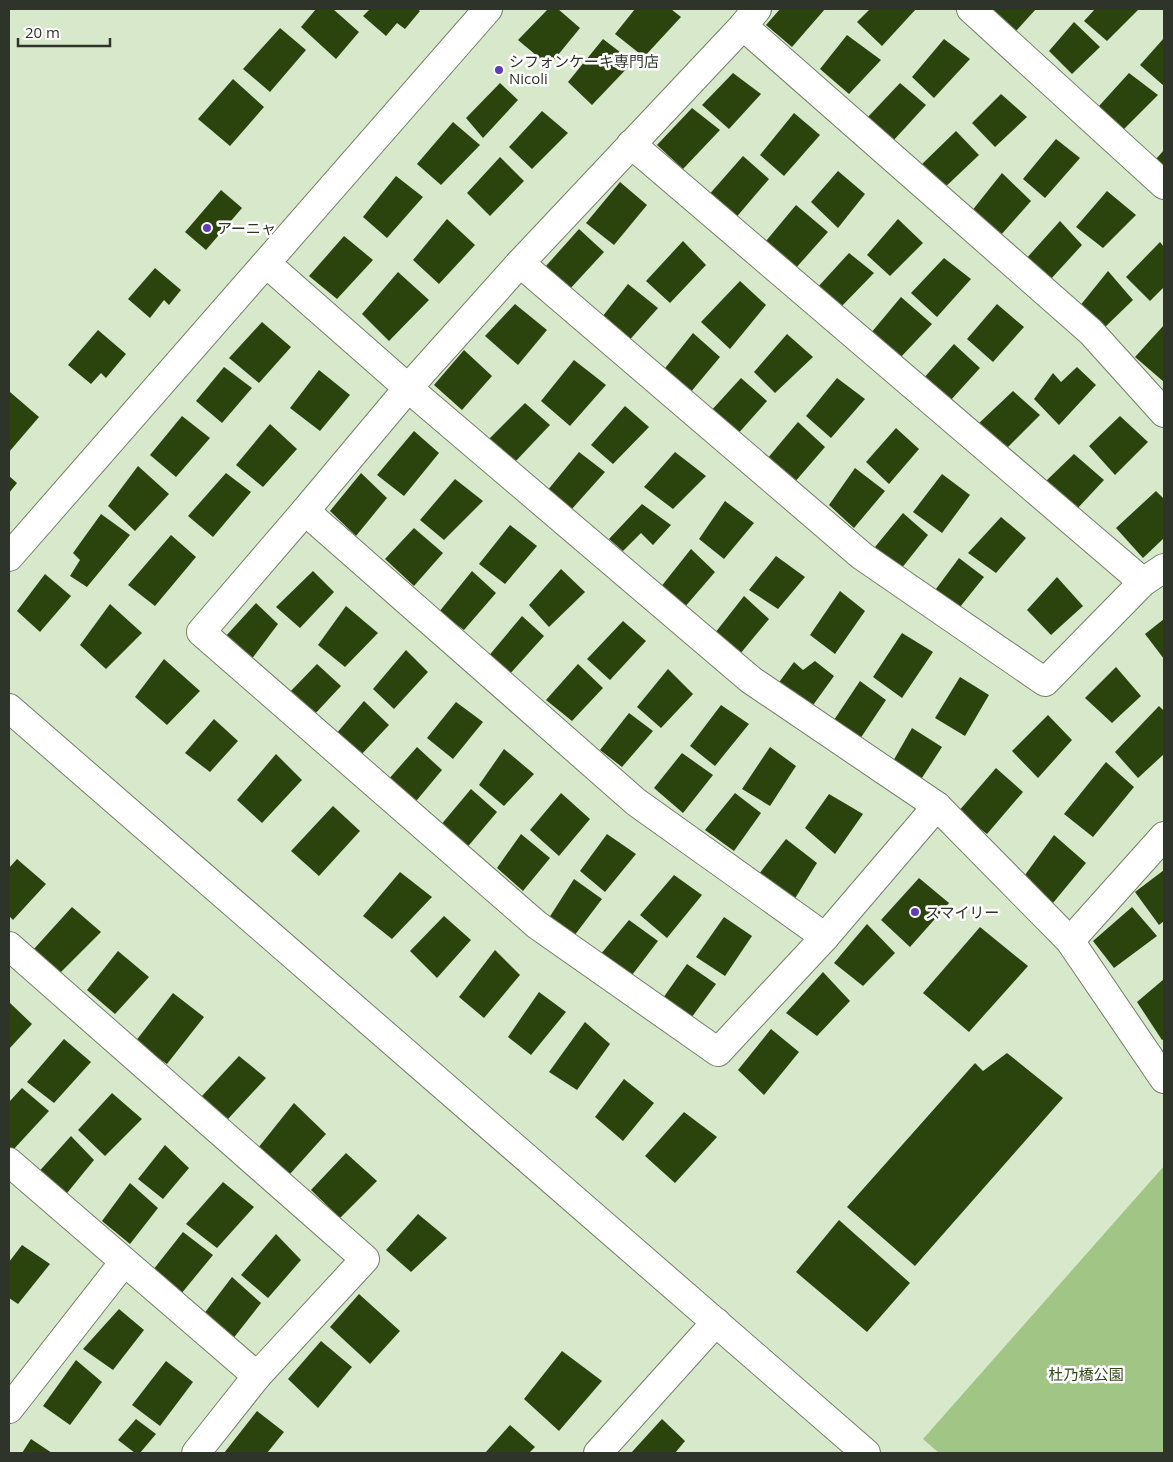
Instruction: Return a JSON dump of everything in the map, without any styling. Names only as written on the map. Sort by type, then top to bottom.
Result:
[{"type":"street","points":[[9,557],[488,9]]},
{"type":"street","points":[[971,9],[1164,185]]},
{"type":"street","points":[[937,806],[825,937],[718,1052],[537,925],[201,632],[408,388],[520,262],[750,17],[1092,332],[1164,413]]},
{"type":"street","points":[[520,262],[862,556],[1045,682],[1154,575],[631,144]]},
{"type":"street","points":[[267,264],[408,388],[751,680],[937,806],[1070,941],[1164,1079]]},
{"type":"street","points":[[305,511],[636,802],[825,937]]},
{"type":"street","points":[[9,708],[866,1453]]},
{"type":"street","points":[[1070,941],[1164,836]]},
{"type":"street","points":[[9,946],[365,1259],[257,1376],[196,1453]]},
{"type":"street","points":[[9,1162],[257,1376]]},
{"type":"street","points":[[9,1409],[124,1262]]},
{"type":"street","points":[[599,1453],[716,1322]]},
{"type":"green space","name":"杜乃橋公園","points":[[1164,1166],[1164,1453],[939,1453],[923,1439]]},
{"type":"building","points":[[316,9],[333,9],[359,32],[336,59],[301,27]]},
{"type":"building","points":[[370,9],[417,9],[420,11],[405,29],[397,23],[386,36],[363,16]]},
{"type":"building","points":[[548,9],[558,9],[580,28],[549,66],[518,40]]},
{"type":"building","points":[[635,9],[671,9],[681,17],[644,57],[615,34]]},
{"type":"building","points":[[780,9],[825,9],[792,47],[766,25]]},
{"type":"building","points":[[870,9],[916,9],[882,46],[857,22]]},
{"type":"building","points":[[993,9],[1036,9],[1016,31],[991,11]]},
{"type":"building","points":[[1095,9],[1139,9],[1107,41],[1084,21]]},
{"type":"building","points":[[1074,22],[1100,47],[1072,74],[1049,51]]},
{"type":"building","points":[[280,28],[306,50],[270,92],[243,69]]},
{"type":"building","points":[[847,35],[881,60],[849,94],[820,69]]},
{"type":"building","points":[[1164,38],[1164,86],[1140,65]]},
{"type":"building","points":[[603,39],[633,62],[592,105],[568,82]]},
{"type":"building","points":[[944,39],[970,59],[934,98],[912,77]]},
{"type":"building","points":[[733,73],[761,94],[729,129],[702,105]]},
{"type":"building","points":[[1129,73],[1158,95],[1123,130],[1099,106]]},
{"type":"building","points":[[233,79],[264,107],[230,146],[198,119]]},
{"type":"building","points":[[500,83],[518,100],[483,138],[466,118]]},
{"type":"building","points":[[900,83],[926,105],[892,142],[866,119]]},
{"type":"building","points":[[1001,94],[1027,117],[995,147],[972,123]]},
{"type":"building","points":[[692,108],[720,130],[683,169],[657,145]]},
{"type":"building","points":[[542,111],[568,133],[532,169],[509,147]]},
{"type":"building","points":[[794,113],[820,135],[784,176],[760,155]]},
{"type":"building","points":[[453,122],[480,145],[441,185],[417,164]]},
{"type":"building","points":[[956,131],[979,155],[940,192],[918,168]]},
{"type":"building","points":[[1056,139],[1080,158],[1045,198],[1023,179]]},
{"type":"building","points":[[1164,150],[1164,166],[1156,159]]},
{"type":"building","points":[[743,156],[769,179],[734,220],[707,197]]},
{"type":"building","points":[[500,157],[524,181],[490,216],[467,193]]},
{"type":"building","points":[[838,171],[865,194],[838,228],[811,202]]},
{"type":"building","points":[[1002,173],[1031,201],[1000,236],[971,212]]},
{"type":"building","points":[[396,176],[423,197],[387,238],[363,217]]},
{"type":"building","points":[[620,182],[647,205],[614,245],[586,223]]},
{"type":"building","points":[[221,190],[242,208],[206,250],[185,232]]},
{"type":"building","points":[[1107,191],[1136,215],[1103,248],[1076,227]]},
{"type":"building","points":[[796,205],[828,232],[795,269],[766,241]]},
{"type":"building","points":[[447,219],[475,245],[439,284],[413,260]]},
{"type":"building","points":[[898,219],[923,243],[890,276],[867,255]]},
{"type":"building","points":[[1060,221],[1082,245],[1050,280],[1025,260]]},
{"type":"building","points":[[579,229],[604,252],[569,290],[546,266]]},
{"type":"building","points":[[344,236],[373,260],[337,299],[309,276]]},
{"type":"building","points":[[683,241],[706,265],[670,303],[646,281]]},
{"type":"building","points":[[1160,242],[1164,247],[1164,287],[1150,301],[1126,277]]},
{"type":"building","points":[[849,253],[874,273],[840,308],[817,288]]},
{"type":"building","points":[[944,258],[971,279],[937,317],[911,293]]},
{"type":"building","points":[[155,268],[181,290],[169,305],[164,300],[150,318],[128,299]]},
{"type":"building","points":[[1108,271],[1133,300],[1102,330],[1079,307]]},
{"type":"building","points":[[398,272],[429,300],[389,341],[362,314]]},
{"type":"building","points":[[740,281],[766,305],[730,349],[701,322]]},
{"type":"building","points":[[628,284],[658,308],[626,344],[599,321]]},
{"type":"building","points":[[901,297],[932,324],[900,358],[871,333]]},
{"type":"building","points":[[515,304],[547,330],[518,365],[485,336]]},
{"type":"building","points":[[997,304],[1024,327],[993,362],[967,339]]},
{"type":"building","points":[[262,322],[291,347],[259,383],[229,358]]},
{"type":"building","points":[[1164,325],[1164,382],[1135,357]]},
{"type":"building","points":[[98,330],[126,354],[106,378],[101,373],[91,384],[68,365]]},
{"type":"building","points":[[693,333],[720,357],[690,393],[662,372]]},
{"type":"building","points":[[787,334],[813,357],[775,393],[754,372]]},
{"type":"building","points":[[954,344],[980,368],[950,401],[923,379]]},
{"type":"building","points":[[464,350],[492,376],[462,410],[434,385]]},
{"type":"building","points":[[574,360],[606,385],[570,426],[541,401]]},
{"type":"building","points":[[224,367],[252,388],[222,423],[196,401]]},
{"type":"building","points":[[1077,367],[1096,385],[1059,425],[1034,399],[1053,373],[1061,382]]},
{"type":"building","points":[[319,370],[350,395],[320,431],[290,408]]},
{"type":"building","points":[[741,378],[767,401],[736,436],[710,412]]},
{"type":"building","points":[[837,378],[865,399],[831,438],[806,416]]},
{"type":"building","points":[[1013,391],[1040,415],[1005,450],[977,425]]},
{"type":"building","points":[[10,392],[39,417],[9,452],[9,394]]},
{"type":"building","points":[[525,403],[550,425],[514,463],[489,439]]},
{"type":"building","points":[[625,406],[649,427],[613,464],[591,445]]},
{"type":"building","points":[[182,416],[210,438],[176,477],[150,455]]},
{"type":"building","points":[[1120,416],[1148,442],[1115,475],[1089,446]]},
{"type":"building","points":[[798,422],[825,447],[794,483],[767,459]]},
{"type":"building","points":[[270,424],[297,449],[263,487],[236,465]]},
{"type":"building","points":[[896,428],[919,449],[889,484],[866,462]]},
{"type":"building","points":[[414,431],[439,453],[404,496],[377,475]]},
{"type":"building","points":[[579,452],[605,472],[571,510],[547,491]]},
{"type":"building","points":[[675,452],[706,476],[673,509],[644,487]]},
{"type":"building","points":[[1074,454],[1104,480],[1076,510],[1046,481]]},
{"type":"building","points":[[138,466],[169,494],[135,531],[108,506]]},
{"type":"building","points":[[855,468],[885,491],[854,528],[829,505]]},
{"type":"building","points":[[226,473],[251,492],[213,537],[188,516]]},
{"type":"building","points":[[361,473],[387,498],[356,536],[330,511]]},
{"type":"building","points":[[942,474],[970,495],[942,533],[913,512]]},
{"type":"building","points":[[9,476],[17,483],[9,493]]},
{"type":"building","points":[[455,479],[483,501],[444,540],[420,520]]},
{"type":"building","points":[[1156,491],[1164,499],[1164,538],[1143,558],[1116,528]]},
{"type":"building","points":[[725,501],[754,523],[724,559],[699,539]]},
{"type":"building","points":[[642,504],[671,525],[653,545],[641,533],[623,551],[609,539]]},
{"type":"building","points":[[903,513],[928,535],[901,569],[875,547]]},
{"type":"building","points":[[101,514],[130,535],[87,587],[70,576],[80,560],[73,553]]},
{"type":"building","points":[[1001,517],[1026,538],[996,573],[968,553]]},
{"type":"building","points":[[510,525],[537,546],[505,584],[479,564]]},
{"type":"building","points":[[414,528],[443,553],[414,586],[385,559]]},
{"type":"building","points":[[171,535],[196,557],[155,606],[128,585]]},
{"type":"building","points":[[691,549],[715,572],[684,608],[660,588]]},
{"type":"building","points":[[776,556],[805,577],[778,609],[749,590]]},
{"type":"building","points":[[959,558],[984,577],[956,612],[933,593]]},
{"type":"building","points":[[561,569],[585,592],[549,627],[529,605]]},
{"type":"building","points":[[313,571],[334,592],[300,628],[276,607]]},
{"type":"building","points":[[472,571],[496,593],[464,630],[439,612]]},
{"type":"building","points":[[45,574],[71,596],[40,632],[17,611]]},
{"type":"building","points":[[1057,577],[1083,606],[1051,635],[1027,610]]},
{"type":"building","points":[[840,591],[865,611],[835,654],[810,635]]},
{"type":"building","points":[[744,596],[769,619],[740,654],[715,633]]},
{"type":"building","points":[[256,603],[278,624],[251,660],[225,637]]},
{"type":"building","points":[[110,604],[142,633],[106,669],[80,645]]},
{"type":"building","points":[[346,606],[378,633],[345,667],[318,645]]},
{"type":"building","points":[[522,616],[544,636],[508,676],[487,658]]},
{"type":"building","points":[[1164,619],[1164,659],[1145,634]]},
{"type":"building","points":[[623,621],[646,641],[610,680],[587,659]]},
{"type":"building","points":[[902,633],[933,652],[902,698],[873,677]]},
{"type":"building","points":[[406,650],[428,672],[394,709],[373,689]]},
{"type":"building","points":[[164,659],[200,691],[167,725],[135,697]]},
{"type":"building","points":[[815,661],[834,676],[811,708],[777,685],[794,662],[803,670]]},
{"type":"building","points":[[317,664],[341,686],[312,717],[286,696]]},
{"type":"building","points":[[578,664],[603,688],[572,721],[546,700]]},
{"type":"building","points":[[1116,667],[1141,696],[1112,723],[1085,698]]},
{"type":"building","points":[[668,669],[693,694],[661,728],[637,707]]},
{"type":"building","points":[[960,677],[989,695],[965,736],[935,718]]},
{"type":"building","points":[[860,681],[886,700],[858,742],[832,723]]},
{"type":"building","points":[[364,701],[389,725],[360,756],[336,734]]},
{"type":"building","points":[[456,702],[483,722],[453,759],[427,738]]},
{"type":"building","points":[[721,705],[749,724],[715,766],[690,746]]},
{"type":"building","points":[[1159,706],[1164,711],[1164,754],[1138,778],[1115,752]]},
{"type":"building","points":[[629,713],[653,731],[622,767],[600,750]]},
{"type":"building","points":[[1048,715],[1072,740],[1038,778],[1012,751]]},
{"type":"building","points":[[214,719],[238,741],[210,772],[185,753]]},
{"type":"building","points":[[912,728],[942,747],[920,781],[892,763]]},
{"type":"building","points":[[417,747],[442,770],[412,806],[387,781]]},
{"type":"building","points":[[770,747],[796,766],[770,806],[742,789]]},
{"type":"building","points":[[504,749],[534,774],[504,806],[479,785]]},
{"type":"building","points":[[682,753],[713,775],[683,813],[654,788]]},
{"type":"building","points":[[276,754],[302,780],[262,823],[237,800]]},
{"type":"building","points":[[1106,762],[1134,787],[1093,837],[1064,814]]},
{"type":"building","points":[[996,768],[1023,792],[987,834],[958,812]]},
{"type":"building","points":[[471,789],[497,812],[465,850],[440,826]]},
{"type":"building","points":[[561,793],[590,819],[559,856],[530,830]]},
{"type":"building","points":[[735,793],[761,813],[734,851],[705,830]]},
{"type":"building","points":[[829,794],[863,814],[835,854],[805,828]]},
{"type":"building","points":[[333,806],[360,831],[319,876],[291,851]]},
{"type":"building","points":[[521,834],[550,858],[523,891],[497,868]]},
{"type":"building","points":[[607,834],[636,854],[605,892],[580,871]]},
{"type":"building","points":[[1054,835],[1086,863],[1053,903],[1025,875]]},
{"type":"building","points":[[786,839],[817,863],[794,900],[759,874]]},
{"type":"building","points":[[17,859],[46,884],[13,920],[9,916],[9,868]]},
{"type":"building","points":[[1164,870],[1164,921],[1159,925],[1135,892]]},
{"type":"building","points":[[400,872],[432,897],[392,939],[363,916]]},
{"type":"building","points":[[674,875],[702,895],[667,938],[640,915]]},
{"type":"building","name":"スマイリー","points":[[919,878],[949,903],[910,947],[881,920]]},
{"type":"building","points":[[574,879],[602,899],[571,940],[547,921]]},
{"type":"building","points":[[72,907],[101,932],[60,973],[33,950]]},
{"type":"building","points":[[1132,907],[1157,936],[1114,968],[1093,941]]},
{"type":"building","points":[[444,916],[471,940],[437,978],[410,951]]},
{"type":"building","points":[[724,917],[752,936],[725,976],[696,957]]},
{"type":"building","points":[[629,920],[658,941],[629,979],[600,955]]},
{"type":"building","points":[[867,924],[895,953],[863,986],[834,963]]},
{"type":"building","points":[[980,927],[1028,966],[969,1032],[923,993]]},
{"type":"building","points":[[495,950],[520,975],[484,1018],[459,997]]},
{"type":"building","points":[[118,951],[149,977],[115,1014],[87,990]]},
{"type":"building","points":[[687,964],[716,984],[689,1021],[661,1001]]},
{"type":"building","points":[[823,972],[850,1001],[817,1036],[786,1013]]},
{"type":"building","points":[[1164,979],[1164,1039],[1162,1040],[1137,1002]]},
{"type":"building","points":[[539,992],[566,1012],[531,1055],[508,1037]]},
{"type":"building","points":[[173,993],[204,1017],[167,1064],[135,1042]]},
{"type":"building","points":[[9,1002],[32,1024],[9,1049]]},
{"type":"building","points":[[585,1022],[610,1044],[577,1090],[549,1072]]},
{"type":"building","points":[[771,1029],[799,1052],[764,1095],[738,1070]]},
{"type":"building","points":[[64,1039],[91,1062],[54,1103],[27,1082]]},
{"type":"building","points":[[1007,1053],[1063,1098],[915,1266],[847,1207],[975,1063],[983,1071]]},
{"type":"building","points":[[239,1056],[266,1078],[228,1119],[202,1096]]},
{"type":"building","points":[[624,1079],[654,1103],[623,1141],[595,1117]]},
{"type":"building","points":[[22,1088],[49,1111],[13,1150],[9,1147],[9,1102]]},
{"type":"building","points":[[112,1093],[142,1119],[105,1156],[78,1130]]},
{"type":"building","points":[[294,1103],[326,1134],[290,1174],[258,1148]]},
{"type":"building","points":[[684,1112],[717,1137],[675,1183],[645,1156]]},
{"type":"building","points":[[71,1136],[94,1160],[63,1198],[35,1176]]},
{"type":"building","points":[[165,1145],[189,1168],[163,1199],[138,1179]]},
{"type":"building","points":[[346,1153],[377,1181],[340,1218],[311,1190]]},
{"type":"building","points":[[223,1182],[254,1207],[217,1248],[186,1224]]},
{"type":"building","points":[[130,1183],[158,1208],[130,1244],[102,1221]]},
{"type":"building","points":[[418,1214],[447,1238],[411,1272],[386,1250]]},
{"type":"building","points":[[839,1220],[910,1283],[867,1332],[796,1272]]},
{"type":"building","points":[[183,1232],[213,1255],[181,1294],[153,1270]]},
{"type":"building","points":[[276,1234],[301,1260],[268,1298],[241,1275]]},
{"type":"building","points":[[22,1245],[50,1264],[18,1304],[9,1298],[9,1262]]},
{"type":"building","points":[[232,1277],[261,1303],[232,1340],[203,1315]]},
{"type":"building","points":[[359,1294],[400,1331],[370,1364],[330,1327]]},
{"type":"building","points":[[119,1309],[144,1330],[113,1370],[83,1349]]},
{"type":"building","points":[[321,1341],[352,1367],[318,1408],[288,1379]]},
{"type":"building","points":[[562,1351],[602,1381],[559,1431],[524,1399]]},
{"type":"building","points":[[76,1360],[102,1382],[70,1425],[43,1406]]},
{"type":"building","points":[[166,1361],[193,1382],[160,1426],[132,1405]]},
{"type":"building","points":[[257,1411],[284,1432],[267,1453],[224,1453]]},
{"type":"building","points":[[136,1419],[156,1434],[140,1453],[135,1453],[118,1440]]},
{"type":"building","points":[[662,1419],[685,1441],[675,1453],[631,1453]]},
{"type":"building","points":[[510,1425],[535,1447],[529,1453],[485,1453]]},
{"type":"building","points":[[31,1439],[52,1453],[22,1453]]},
{"type":"place","name":"シフォンケーキ専門店 Nicoli","points":[[499,70]]},
{"type":"place","name":"アーニャ","points":[[207,228]]},
{"type":"place","name":"スマイリー","points":[[915,912]]}]
